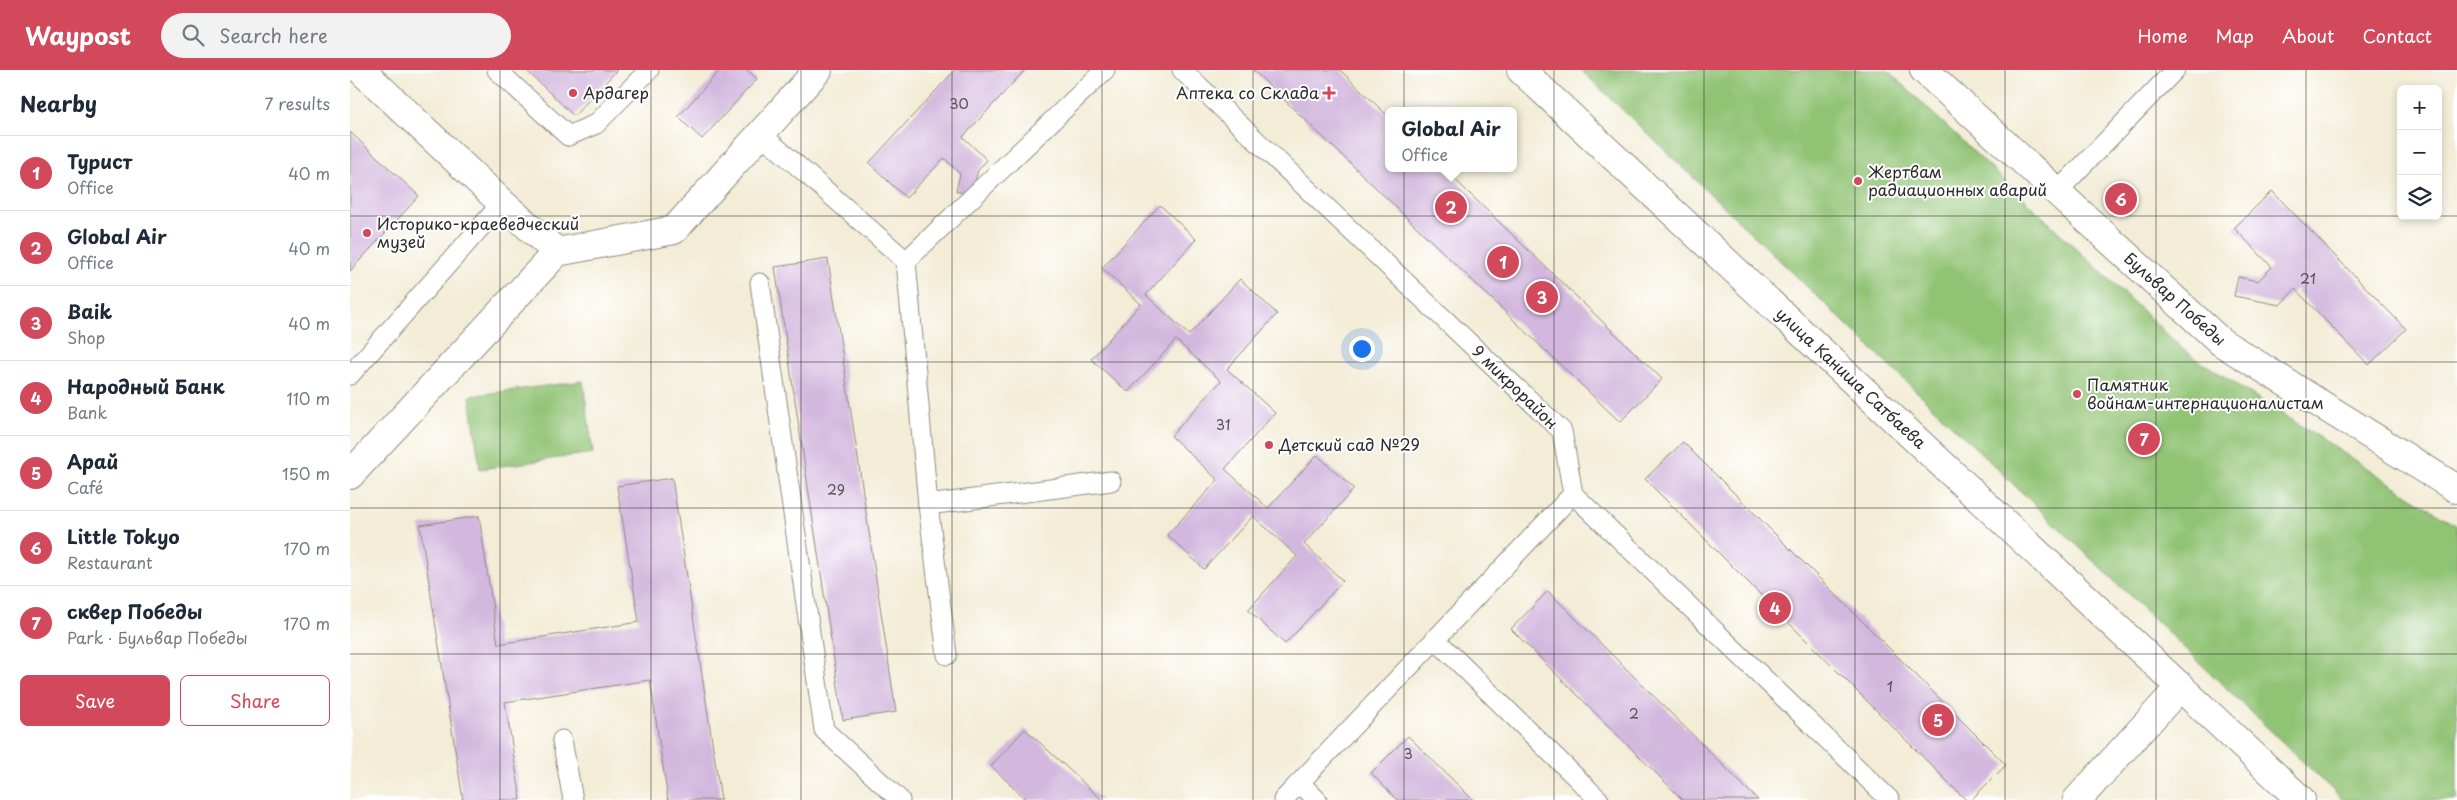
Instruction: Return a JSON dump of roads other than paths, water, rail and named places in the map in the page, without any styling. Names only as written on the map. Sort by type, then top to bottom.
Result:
[{"type":"street","points":[[361,70],[502,203],[557,252]]},
{"type":"street","points":[[350,475],[557,252],[674,230],[818,70]]},
{"type":"street","name":"улица Каниша Сатбаева","points":[[1522,70],[2301,800]]},
{"type":"street","name":"Бульвар Победы","points":[[1924,70],[2221,342],[2457,489]]},
{"type":"street","points":[[2077,800],[2181,686]]},
{"type":"lane","points":[[497,70],[568,136],[596,124],[649,70]]},
{"type":"lane","points":[[906,262],[1106,70]]},
{"type":"lane","name":"9 микрорайон","points":[[1182,70],[1562,431],[1573,494]]},
{"type":"lane","points":[[2057,192],[2175,70]]},
{"type":"lane","points":[[761,134],[906,262],[928,505],[947,654]]},
{"type":"lane","points":[[350,375],[502,203]]},
{"type":"lane","points":[[760,283],[824,730],[900,800]]},
{"type":"lane","points":[[928,505],[1111,480]]},
{"type":"lane","points":[[1283,800],[1573,494],[1890,800]]},
{"type":"lane","points":[[1435,640],[1599,800]]},
{"type":"lane","points":[[562,740],[573,800]]},
{"type":"lane","points":[[1300,782],[1317,800]]},
{"type":"place","name":"Ардагер","points":[[573,93]]},
{"type":"place","name":"Аптека со Склада","points":[[1329,93]]},
{"type":"place","name":"Жертвам радиационных аварий","points":[[1858,181]]},
{"type":"place","name":"Little Tokyo","points":[[2121,199]]},
{"type":"place","name":"Global Air","points":[[1451,207]]},
{"type":"place","name":"Историко-краеведческий музей","points":[[367,233]]},
{"type":"place","name":"Турист","points":[[1503,262]]},
{"type":"place","name":"Baik","points":[[1542,297]]},
{"type":"place","name":"Памятник войнам-интернационалистам","points":[[2077,394]]},
{"type":"place","name":"сквер Победы","points":[[2144,439]]},
{"type":"place","name":"Детский сад №29","points":[[1269,445]]},
{"type":"place","name":"Народный Банк","points":[[1775,608]]},
{"type":"place","name":"Арай","points":[[1938,720]]}]
